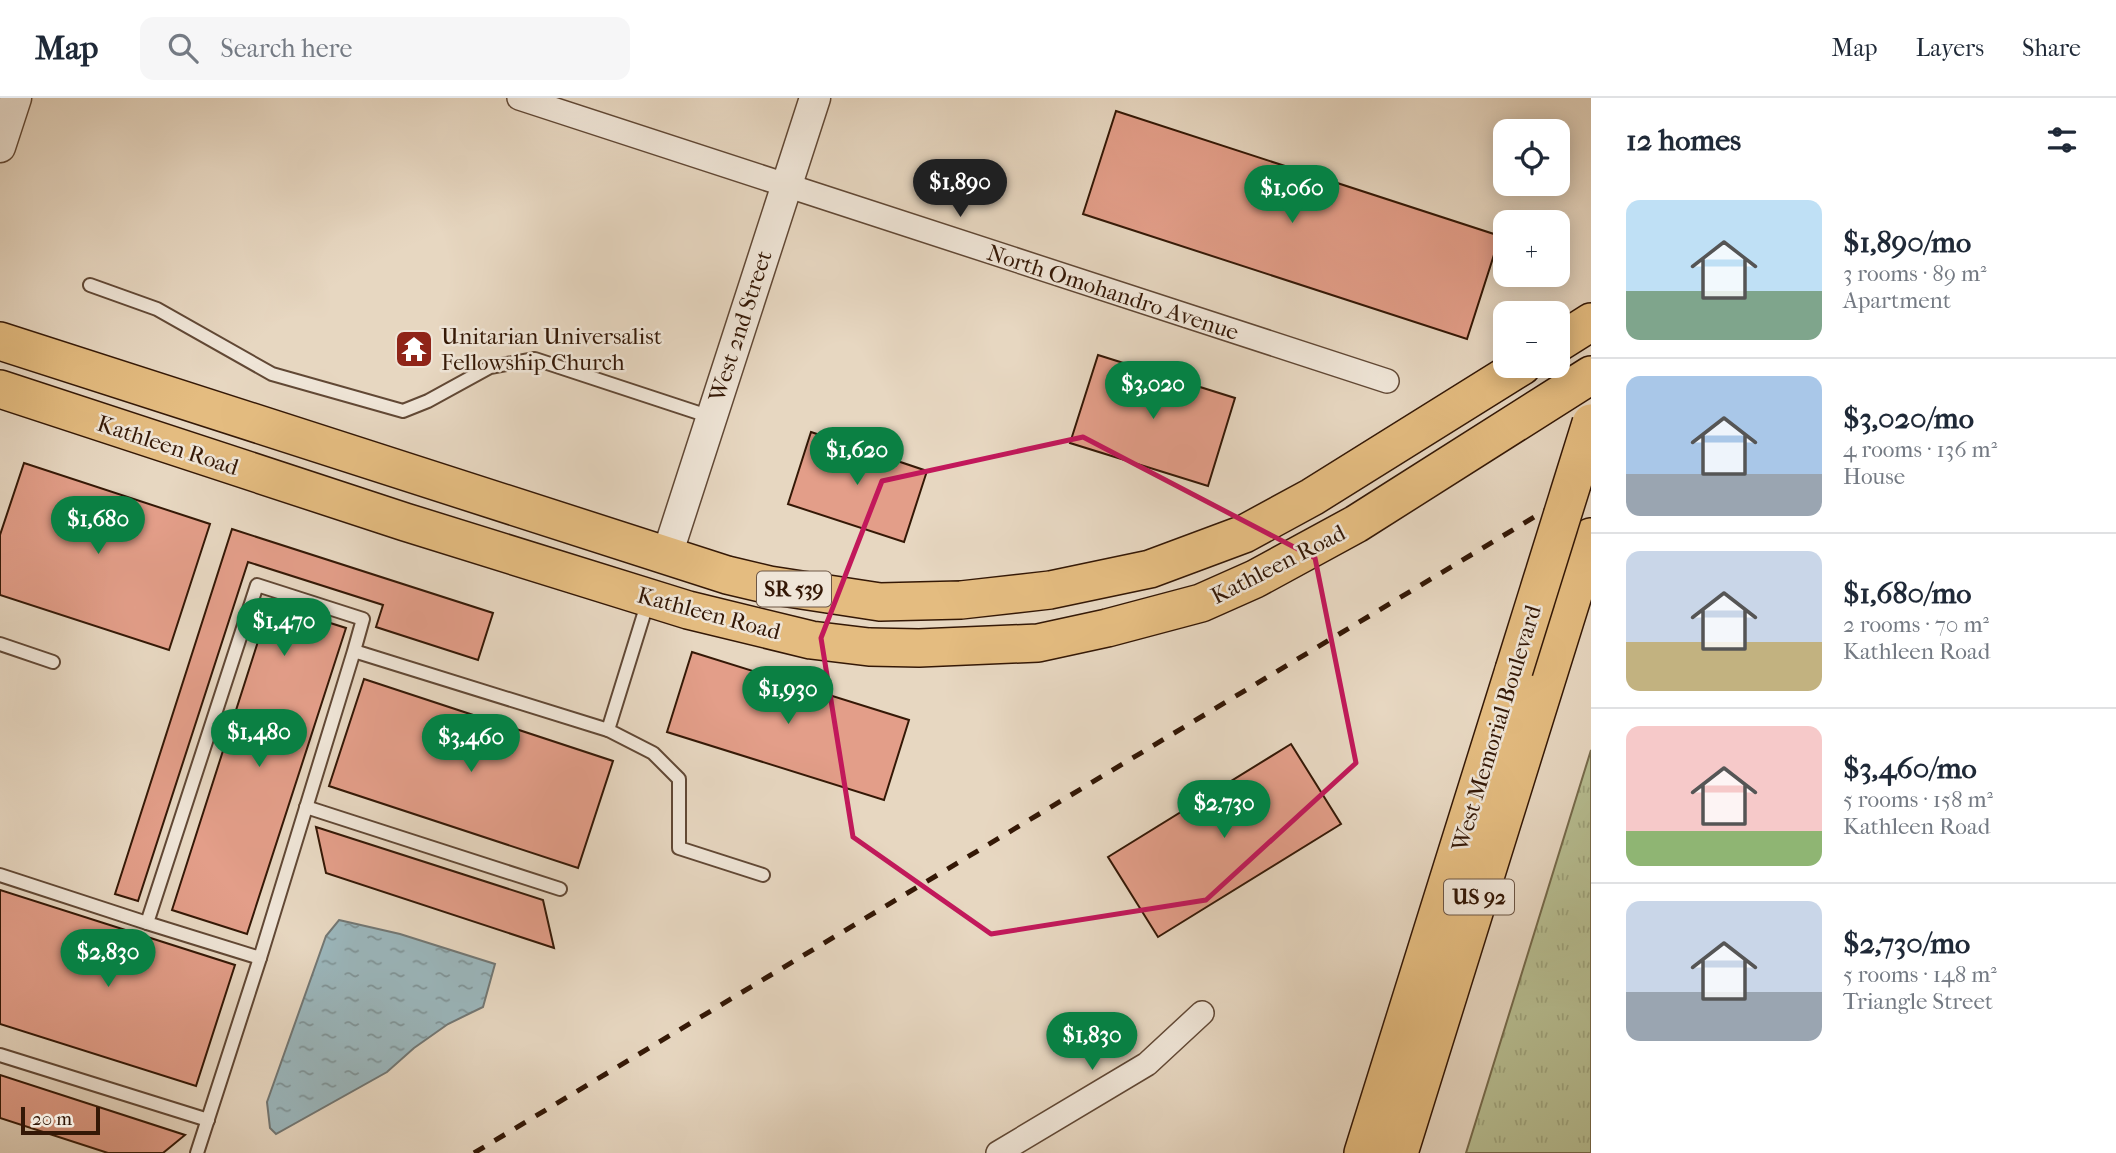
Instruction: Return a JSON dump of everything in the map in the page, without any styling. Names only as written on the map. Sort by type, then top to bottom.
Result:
[{"type":"main road","points":[[1570,335],[1591,322]]},
{"type":"main road","name":"Kathleen Road","points":[[0,341],[727,575],[769,585],[880,602],[950,600],[1050,590],[1150,569],[1244,534],[1312,497],[1503,378]]},
{"type":"main road","name":"Kathleen Road","points":[[0,389],[475,544],[688,610],[788,635],[869,647],[982,647],[1038,643],[1107,628],[1201,603],[1255,579],[1356,524],[1591,375]]},
{"type":"main road","name":"West Memorial Boulevard","points":[[1363,1153],[1591,423]]},
{"type":"main road","name":"West Memorial Boulevard","points":[[1399,1153],[1591,537]]},
{"type":"main road","points":[[475,544],[529,543],[611,566],[635,566],[667,555]]},
{"type":"main road","points":[[649,597],[684,590],[839,623],[884,625],[908,621],[950,600]]},
{"type":"street","points":[[0,147],[16,98]]},
{"type":"street","name":"North Omohandro Avenue","points":[[519,98],[1387,381]]},
{"type":"street","name":"West 2nd Street","points":[[667,555],[815,98]]},
{"type":"street","points":[[998,1153],[1147,1064],[1202,1013]]},
{"type":"lane","points":[[90,285],[158,309],[272,374],[403,411],[428,401],[490,368],[535,359],[711,417]]},
{"type":"lane","points":[[147,923],[257,585],[363,619],[260,958],[197,1153]]},
{"type":"lane","points":[[608,730],[649,597]]},
{"type":"lane","points":[[0,644],[53,662]]},
{"type":"lane","points":[[354,651],[608,730],[653,753],[679,779],[679,848],[763,874]]},
{"type":"lane","points":[[306,807],[560,889]]},
{"type":"lane","points":[[0,875],[260,958]]},
{"type":"lane","points":[[0,1055],[208,1120]]},
{"type":"highlighted area","points":[[1083,437],[1315,558],[1356,763],[1206,900],[991,934],[853,837],[821,638],[882,481]]},
{"type":"green space","points":[[1591,750],[1591,1153],[1466,1153]]},
{"type":"water","points":[[339,920],[400,934],[495,964],[483,1007],[448,1024],[414,1048],[387,1072],[276,1134],[270,1128],[267,1102],[326,936]]},
{"type":"building","points":[[1116,111],[1493,234],[1493,258],[1467,339],[1083,214]]},
{"type":"building","points":[[1098,355],[1235,398],[1208,486],[1070,443]]},
{"type":"building","points":[[811,432],[927,471],[904,542],[788,504]]},
{"type":"building","points":[[24,463],[210,524],[169,650],[0,595],[0,535]]},
{"type":"building","points":[[232,529],[493,613],[478,660],[376,627],[383,605],[248,562],[138,901],[115,894]]},
{"type":"building","points":[[270,604],[346,628],[247,934],[172,910]]},
{"type":"building","points":[[692,652],[909,720],[884,800],[667,732]]},
{"type":"building","points":[[364,679],[613,761],[578,868],[329,786]]},
{"type":"building","points":[[1291,744],[1341,824],[1158,937],[1108,857]]},
{"type":"building","points":[[316,827],[543,900],[554,948],[326,873]]},
{"type":"building","points":[[0,890],[235,965],[196,1086],[0,1024]]},
{"type":"building","points":[[0,1075],[185,1135],[163,1153],[108,1153],[0,1118]]},
{"type":"railway","points":[[474,1153],[1591,483]]},
{"type":"place","name":"Unitarian Universalist Fellowship Church","points":[[414,349]]}]
